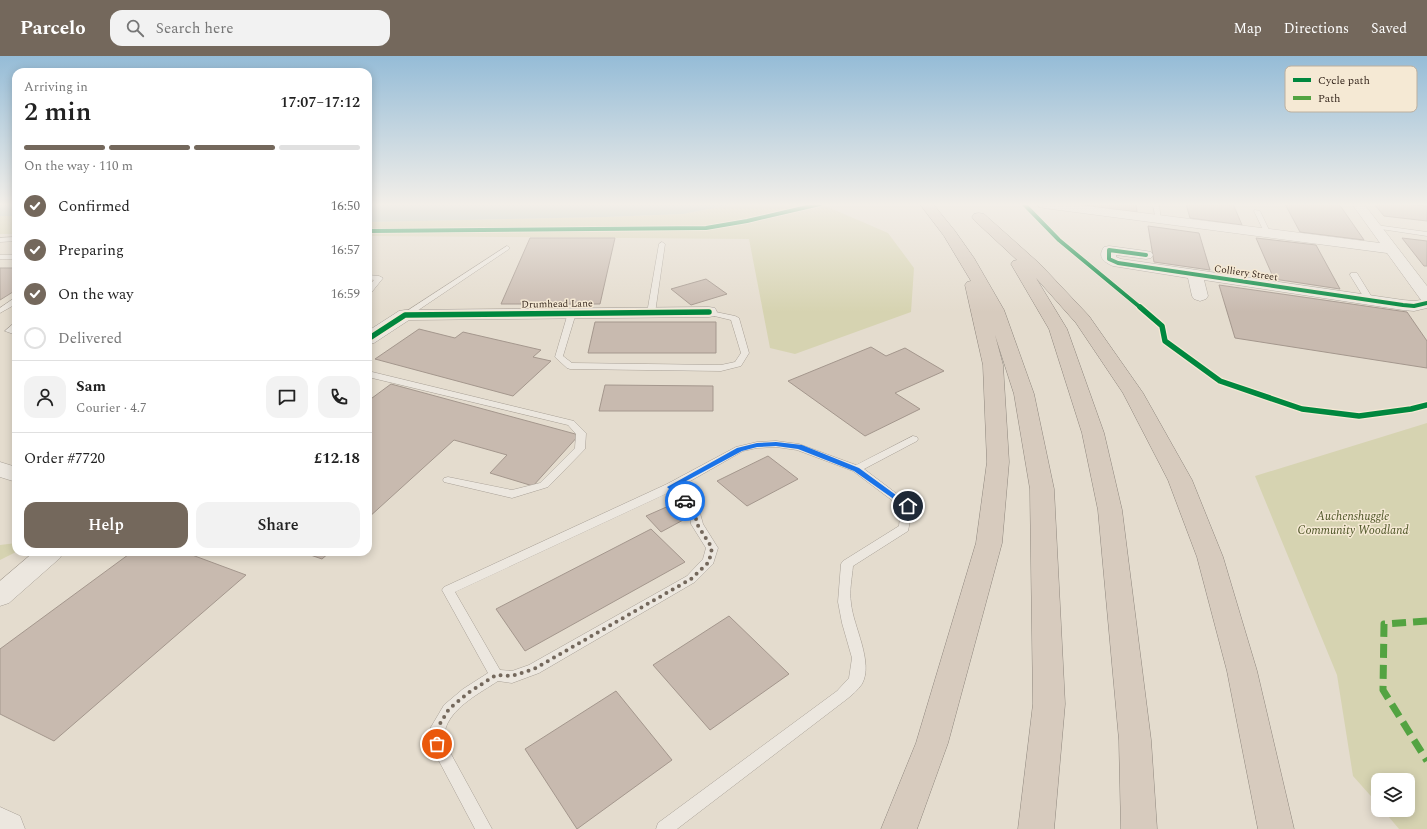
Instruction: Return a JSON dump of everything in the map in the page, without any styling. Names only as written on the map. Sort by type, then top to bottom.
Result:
[{"type":"highway","points":[[954,240],[966,258],[995,310],[1022,388],[1042,490],[1049,704],[1036,829]]},
{"type":"highway","points":[[998,240],[1018,263],[1058,329],[1093,433],[1110,510],[1121,602],[1135,740],[1139,829]]},
{"type":"highway","points":[[1005,240],[1034,267],[1082,320],[1133,393],[1180,480],[1210,557],[1242,671],[1276,829]]},
{"type":"highway","points":[[899,829],[932,743],[968,623],[990,536],[998,462],[993,365],[966,258]]},
{"type":"street","points":[[1318,240],[1391,249]]},
{"type":"street","name":"Colliery Street","points":[[1146,255],[1109,250],[1110,259],[1118,263],[1195,275],[1234,274],[1369,300],[1404,305],[1426,303],[1385,240]]},
{"type":"street","points":[[1195,275],[1200,296]]},
{"type":"street","name":"Drumhead Lane","points":[[405,315],[709,312]]},
{"type":"street","points":[[372,336],[405,315]]},
{"type":"street","points":[[0,469],[12,474]]},
{"type":"street","points":[[0,583],[42,559]]},
{"type":"street","points":[[0,596],[42,559]]},
{"type":"street","points":[[0,825],[7,829]]},
{"type":"lane","points":[[651,313],[662,244]]},
{"type":"lane","points":[[405,315],[507,248]]},
{"type":"lane","points":[[0,257],[12,257]]},
{"type":"lane","points":[[1354,275],[1369,300]]},
{"type":"lane","points":[[372,277],[379,278],[372,287]]},
{"type":"lane","points":[[0,312],[12,304]]},
{"type":"lane","points":[[572,313],[559,357],[570,366],[722,368],[738,364],[745,354],[735,318],[709,312]]},
{"type":"lane","points":[[372,375],[571,423],[581,433],[580,449],[544,485],[512,494],[448,480]]},
{"type":"lane","points":[[856,469],[913,439]]},
{"type":"lane","points":[[496,675],[448,590],[671,487],[740,449],[757,445],[776,444],[799,447],[856,469],[908,506],[904,528],[847,564],[844,602],[848,623],[859,658],[856,681],[842,695],[668,828]]},
{"type":"lane","points":[[484,829],[437,744],[438,727],[449,709],[468,693],[496,675],[512,676],[534,669],[691,579],[709,562],[712,548],[697,524],[694,509],[671,487]]},
{"type":"green space","points":[[749,240],[893,240],[914,268],[911,312],[795,354],[770,348]]},
{"type":"green space","name":"Auchenshuggle Community Woodland","points":[[1427,423],[1427,829],[1399,829],[1389,817],[1415,817],[1415,773],[1371,773],[1371,796],[1353,776],[1337,675],[1255,476]]},
{"type":"green space","points":[[12,544],[12,554],[0,560],[0,545]]},
{"type":"building","points":[[529,240],[615,240],[600,304],[501,304]]},
{"type":"building","points":[[1150,240],[1201,240],[1210,270],[1154,262]]},
{"type":"building","points":[[1257,240],[1274,240],[1316,245],[1340,289],[1274,279]]},
{"type":"building","points":[[1404,240],[1427,241],[1427,266],[1424,266]]},
{"type":"building","points":[[0,268],[12,268],[12,292],[0,300]]},
{"type":"building","points":[[706,279],[727,294],[691,305],[671,289]]},
{"type":"building","points":[[1219,285],[1407,312],[1427,341],[1427,368],[1235,338]]},
{"type":"building","points":[[595,322],[716,322],[716,353],[588,353]]},
{"type":"building","points":[[419,329],[455,338],[463,332],[541,350],[533,357],[551,361],[513,396],[375,359]]},
{"type":"building","points":[[871,347],[886,356],[905,348],[944,371],[895,393],[920,409],[865,436],[788,381]]},
{"type":"building","points":[[391,384],[579,435],[533,486],[490,473],[507,455],[454,440],[372,514],[372,398]]},
{"type":"building","points":[[605,385],[713,386],[713,411],[599,411]]},
{"type":"building","points":[[768,456],[798,479],[747,506],[717,481]]},
{"type":"building","points":[[671,505],[685,519],[661,532],[646,516]]},
{"type":"building","points":[[651,529],[685,562],[525,651],[496,609]]},
{"type":"building","points":[[127,556],[195,556],[246,575],[54,741],[0,714],[0,649]]},
{"type":"building","points":[[313,556],[325,556],[322,559]]},
{"type":"building","points":[[729,616],[789,674],[710,730],[653,665]]},
{"type":"building","points":[[616,691],[672,760],[577,829],[525,749]]},
{"type":"marked path","points":[[1427,621],[1384,624],[1383,690],[1427,761]]},
{"type":"cycle path","points":[[1059,240],[1162,326],[1165,341],[1220,381],[1302,409],[1359,416],[1411,409],[1427,405]]},
{"type":"cycle path","points":[[1146,255],[1109,250],[1109,259],[1118,263],[1403,305],[1414,306],[1427,303]]},
{"type":"cycle path","points":[[372,336],[405,315],[709,312]]},
{"type":"way so far","points":[[437,744],[438,727],[449,709],[468,693],[496,675],[512,676],[534,669],[691,579],[709,562],[712,548],[697,524],[694,509],[685,501]]},
{"type":"route","points":[[685,501],[671,487],[740,449],[757,445],[776,444],[799,447],[856,469],[908,506]]}]
